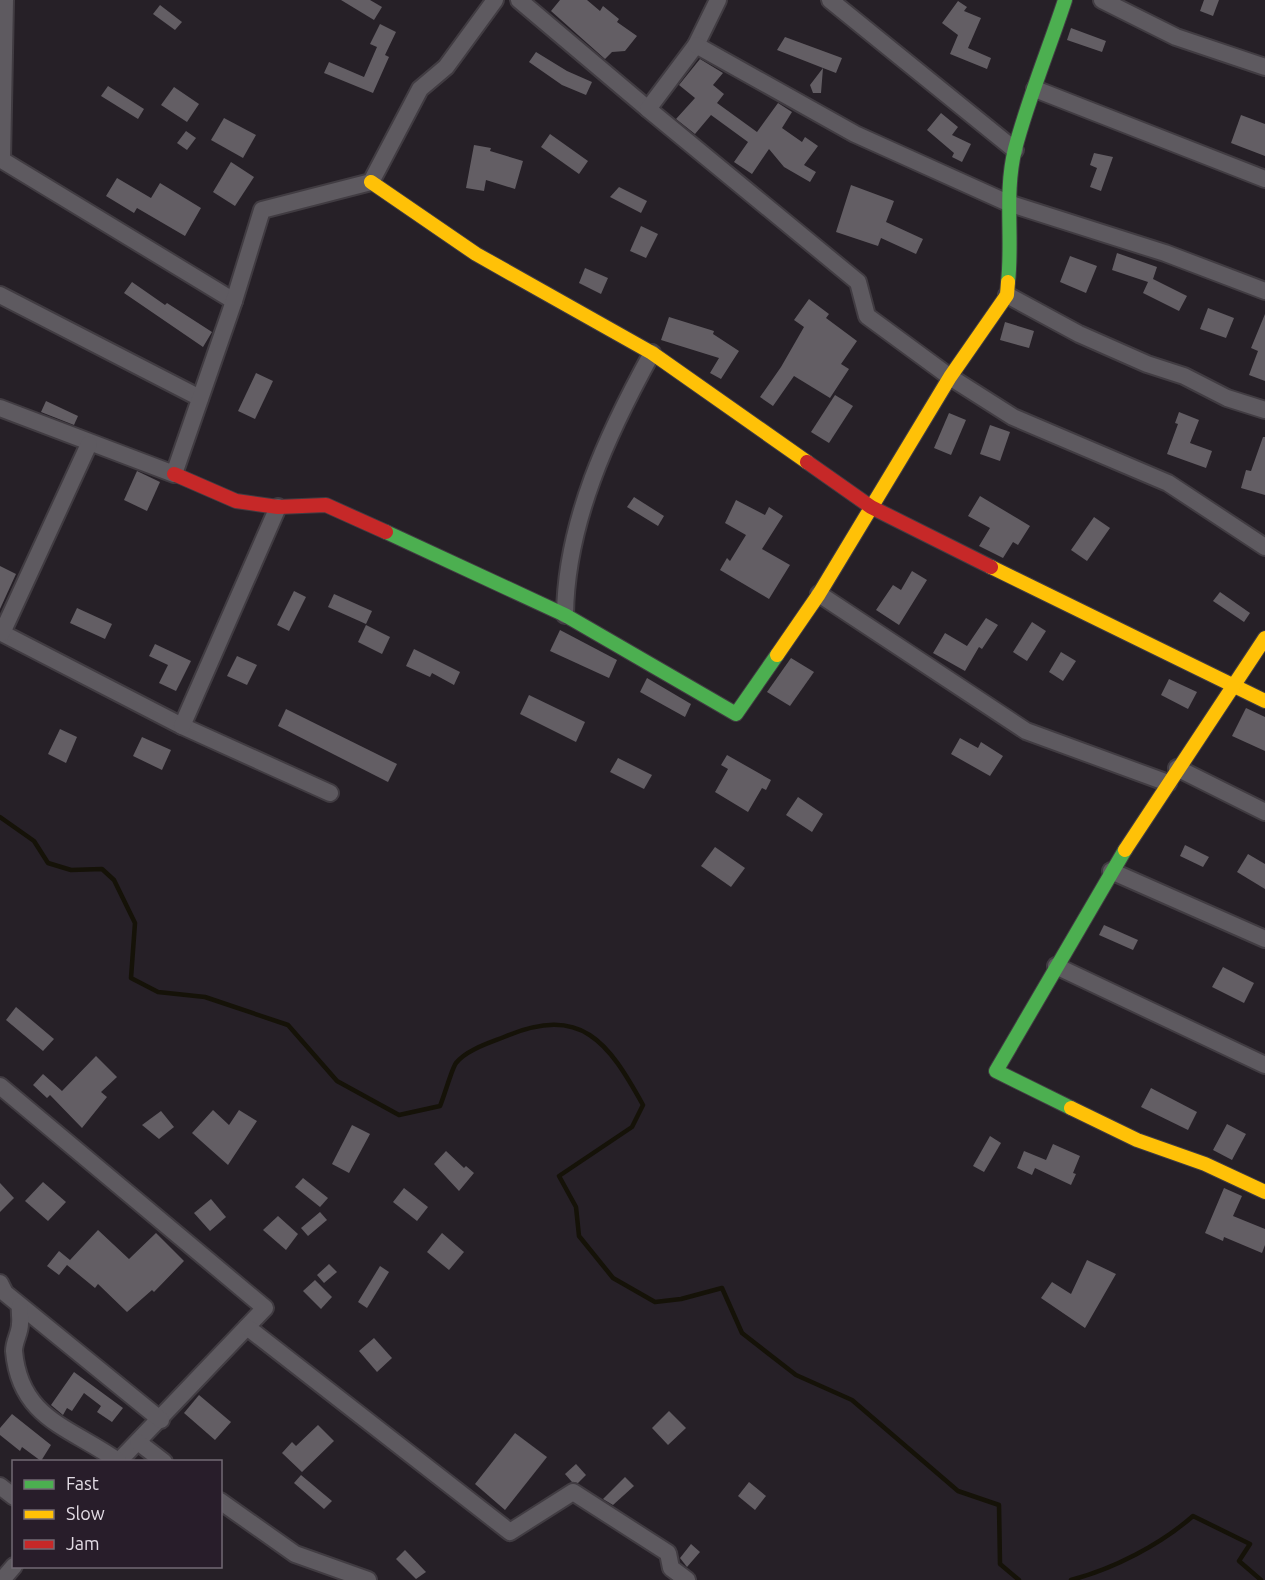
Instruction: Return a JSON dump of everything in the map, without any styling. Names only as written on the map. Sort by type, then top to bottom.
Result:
[{"type":"street","points":[[174,474],[234,302],[262,210],[371,182],[420,88],[446,68],[495,0]]},
{"type":"street","points":[[519,0],[858,282],[867,316],[950,377],[1013,417],[1168,483],[1265,547]]},
{"type":"street","points":[[648,109],[696,45],[718,0]]},
{"type":"street","points":[[830,0],[1015,150]]},
{"type":"street","points":[[0,408],[89,444],[174,474],[236,501],[278,507],[326,505],[565,615],[736,714],[819,594],[950,377],[1007,295],[1012,249],[1008,203],[1015,150],[1065,0]]},
{"type":"street","points":[[1102,0],[1176,37],[1265,67]]},
{"type":"street","points":[[4,9],[1,161],[234,302]]},
{"type":"street","points":[[696,45],[855,134],[1008,203],[1165,253],[1265,291]]},
{"type":"street","points":[[1035,89],[1265,179]]},
{"type":"street","points":[[371,182],[476,254],[652,353],[871,507],[1234,688],[1265,701]]},
{"type":"street","points":[[0,295],[200,398]]},
{"type":"street","points":[[1007,295],[1099,343],[1147,364],[1184,376],[1227,398],[1265,410]]},
{"type":"street","points":[[565,615],[565,576],[597,469],[616,419],[652,353]]},
{"type":"street","points":[[89,444],[1,632],[182,726],[330,793]]},
{"type":"street","points":[[182,726],[278,507]]},
{"type":"street","points":[[819,594],[1026,731],[1168,783]]},
{"type":"street","points":[[1265,638],[1111,871],[996,1071],[1137,1140],[1205,1164],[1265,1192]]},
{"type":"street","points":[[1178,768],[1265,812]]},
{"type":"street","points":[[1111,871],[1265,939]]},
{"type":"street","points":[[1056,966],[1265,1065]]},
{"type":"street","points":[[0,1086],[265,1308],[161,1420],[119,1460]]},
{"type":"street","points":[[0,1283],[5,1293],[20,1306],[161,1420]]},
{"type":"street","points":[[20,1306],[21,1325],[14,1349],[22,1388],[43,1415],[91,1442],[117,1460]]},
{"type":"street","points":[[247,1327],[510,1532],[573,1492],[668,1553],[671,1568],[687,1580]]},
{"type":"street","points":[[138,1443],[164,1460]]},
{"type":"street","points":[[0,1486],[12,1495]]},
{"type":"street","points":[[222,1502],[295,1554],[368,1580]]},
{"type":"street","points":[[2,1580],[12,1568]]},
{"type":"building","points":[[341,0],[370,0],[382,7],[374,20]]},
{"type":"building","points":[[560,0],[587,0],[600,11],[603,6],[619,19],[617,22],[637,36],[625,51],[612,52],[605,59],[551,11]]},
{"type":"building","points":[[1204,0],[1219,0],[1213,16],[1200,11]]},
{"type":"building","points":[[958,1],[967,7],[964,11],[981,18],[968,48],[991,58],[987,69],[950,54],[958,35],[942,23]]},
{"type":"building","points":[[160,5],[182,22],[175,30],[153,14]]},
{"type":"building","points":[[380,24],[396,32],[385,55],[389,57],[373,93],[324,73],[329,62],[364,77],[377,47],[370,44]]},
{"type":"building","points":[[1071,28],[1106,41],[1102,52],[1067,40]]},
{"type":"building","points":[[785,37],[842,58],[836,73],[777,50]]},
{"type":"building","points":[[536,52],[567,71],[592,82],[586,95],[562,85],[529,62]]},
{"type":"building","points":[[700,59],[723,73],[713,85],[724,94],[717,103],[757,132],[778,103],[792,112],[782,128],[802,142],[805,137],[818,146],[804,165],[816,172],[810,182],[784,167],[769,149],[752,174],[734,162],[748,142],[711,115],[695,134],[676,119],[695,98],[679,85]]},
{"type":"building","points":[[823,68],[821,93],[813,93],[810,85]]},
{"type":"building","points":[[108,86],[144,109],[138,119],[101,96]]},
{"type":"building","points":[[174,87],[199,104],[187,122],[161,105]]},
{"type":"building","points":[[941,113],[958,127],[952,135],[971,144],[962,162],[952,157],[954,153],[927,130]]},
{"type":"building","points":[[1241,115],[1265,124],[1265,156],[1231,143]]},
{"type":"building","points":[[224,118],[256,135],[243,158],[211,140]]},
{"type":"building","points":[[186,131],[196,138],[187,150],[177,143]]},
{"type":"building","points":[[550,134],[588,161],[579,174],[541,147]]},
{"type":"building","points":[[474,145],[491,148],[490,151],[523,161],[515,189],[486,180],[484,191],[466,188]]},
{"type":"building","points":[[1094,153],[1113,157],[1101,191],[1090,187],[1097,168],[1090,165]]},
{"type":"building","points":[[231,162],[254,177],[235,206],[213,192]]},
{"type":"building","points":[[117,178],[151,198],[160,183],[201,208],[185,236],[137,208],[134,213],[106,196]]},
{"type":"building","points":[[851,185],[894,201],[886,222],[923,239],[916,254],[881,238],[878,246],[836,232]]},
{"type":"building","points":[[619,187],[647,201],[641,213],[610,197]]},
{"type":"building","points":[[641,226],[658,234],[646,258],[630,251]]},
{"type":"building","points":[[1117,253],[1157,267],[1153,279],[1187,296],[1179,311],[1143,293],[1148,282],[1112,270]]},
{"type":"building","points":[[1070,256],[1097,266],[1086,293],[1060,282]]},
{"type":"building","points":[[585,268],[608,278],[601,294],[579,283]]},
{"type":"building","points":[[132,282],[165,305],[167,303],[212,332],[203,347],[124,293]]},
{"type":"building","points":[[809,299],[829,314],[826,318],[857,341],[841,364],[849,369],[830,398],[794,376],[773,406],[760,397],[781,367],[804,327],[794,320]]},
{"type":"building","points":[[1208,308],[1234,318],[1226,338],[1200,329]]},
{"type":"building","points":[[1265,314],[1265,381],[1249,375],[1258,351],[1251,348]]},
{"type":"building","points":[[669,317],[714,331],[713,334],[739,351],[721,379],[710,373],[719,358],[661,340]]},
{"type":"building","points":[[1005,322],[1034,331],[1029,348],[1000,340]]},
{"type":"building","points":[[256,373],[273,381],[255,419],[238,411]]},
{"type":"building","points":[[835,395],[853,406],[829,443],[811,432]]},
{"type":"building","points":[[46,401],[78,416],[74,425],[41,412]]},
{"type":"building","points":[[1179,412],[1199,420],[1190,443],[1212,451],[1206,468],[1167,454],[1178,424],[1175,423]]},
{"type":"building","points":[[949,413],[966,420],[951,455],[934,448]]},
{"type":"building","points":[[990,425],[1010,432],[1000,461],[980,454]]},
{"type":"building","points":[[1263,437],[1265,437],[1265,495],[1241,488],[1246,470],[1251,471]]},
{"type":"building","points":[[137,471],[160,482],[147,511],[124,500]]},
{"type":"building","points":[[980,496],[1030,526],[1018,545],[1013,542],[1003,558],[979,546],[990,528],[968,516]]},
{"type":"building","points":[[634,497],[664,516],[658,526],[627,507]]},
{"type":"building","points":[[736,500],[765,515],[769,507],[783,516],[762,549],[790,565],[769,599],[720,570],[727,558],[730,561],[746,535],[725,523]]},
{"type":"building","points":[[1094,517],[1110,528],[1087,561],[1071,550]]},
{"type":"building","points":[[0,566],[16,574],[0,609]]},
{"type":"building","points":[[912,571],[927,580],[899,625],[876,610],[893,585],[901,590]]},
{"type":"building","points":[[294,591],[306,597],[289,631],[277,625]]},
{"type":"building","points":[[1220,592],[1250,613],[1244,622],[1213,601]]},
{"type":"building","points":[[334,594],[372,611],[366,624],[328,607]]},
{"type":"building","points":[[77,608],[112,624],[105,639],[70,623]]},
{"type":"building","points":[[986,618],[998,625],[982,649],[979,647],[965,671],[933,653],[945,633],[967,646]]},
{"type":"building","points":[[1032,622],[1046,631],[1027,661],[1013,652]]},
{"type":"building","points":[[366,625],[390,637],[382,654],[358,642]]},
{"type":"building","points":[[560,630],[617,660],[609,678],[550,651]]},
{"type":"building","points":[[155,644],[191,661],[176,691],[159,683],[168,665],[149,656]]},
{"type":"building","points":[[414,649],[460,672],[454,685],[432,673],[430,677],[406,666]]},
{"type":"building","points":[[1061,652],[1076,661],[1063,681],[1049,672]]},
{"type":"building","points":[[237,656],[257,665],[247,685],[227,676]]},
{"type":"building","points":[[791,658],[814,672],[790,706],[767,692]]},
{"type":"building","points":[[647,678],[691,704],[685,717],[640,692]]},
{"type":"building","points":[[1169,679],[1197,692],[1188,709],[1161,695]]},
{"type":"building","points":[[529,695],[585,722],[576,742],[520,714]]},
{"type":"building","points":[[1246,708],[1265,717],[1265,751],[1232,736]]},
{"type":"building","points":[[286,709],[397,764],[388,782],[278,726]]},
{"type":"building","points":[[60,729],[77,737],[66,763],[48,754]]},
{"type":"building","points":[[142,737],[171,750],[162,770],[133,756]]},
{"type":"building","points":[[960,738],[978,748],[981,742],[1003,756],[990,776],[951,754]]},
{"type":"building","points":[[727,755],[771,780],[766,790],[762,788],[748,812],[715,792],[728,769],[721,765]]},
{"type":"building","points":[[618,758],[652,775],[644,789],[610,772]]},
{"type":"building","points":[[798,797],[823,814],[812,832],[786,815]]},
{"type":"building","points":[[1185,845],[1209,857],[1203,867],[1180,856]]},
{"type":"building","points":[[715,847],[745,868],[731,887],[701,866]]},
{"type":"building","points":[[1248,854],[1265,864],[1265,889],[1237,872]]},
{"type":"building","points":[[1104,925],[1138,940],[1133,950],[1099,935]]},
{"type":"building","points":[[1223,967],[1254,983],[1244,1003],[1212,987]]},
{"type":"building","points":[[16,1007],[54,1039],[43,1051],[6,1020]]},
{"type":"building","points":[[96,1056],[117,1077],[101,1092],[107,1097],[82,1128],[50,1095],[47,1098],[33,1085],[43,1074],[62,1091]]},
{"type":"building","points":[[1151,1088],[1197,1112],[1188,1130],[1141,1107]]},
{"type":"building","points":[[213,1110],[229,1125],[239,1110],[257,1121],[228,1165],[192,1133]]},
{"type":"building","points":[[161,1111],[174,1127],[159,1139],[142,1125]]},
{"type":"building","points":[[1227,1124],[1246,1134],[1232,1160],[1213,1150]]},
{"type":"building","points":[[352,1125],[370,1134],[349,1173],[332,1164]]},
{"type":"building","points":[[990,1136],[1001,1143],[984,1172],[973,1166]]},
{"type":"building","points":[[1053,1144],[1080,1156],[1071,1185],[1035,1168],[1032,1175],[1017,1168],[1024,1151],[1046,1160]]},
{"type":"building","points":[[446,1151],[464,1168],[466,1166],[474,1173],[459,1191],[434,1164]]},
{"type":"building","points":[[303,1178],[328,1198],[320,1207],[295,1187]]},
{"type":"building","points":[[43,1182],[66,1202],[48,1221],[25,1201]]},
{"type":"building","points":[[0,1183],[14,1198],[0,1212]]},
{"type":"building","points":[[404,1188],[428,1207],[417,1221],[393,1202]]},
{"type":"building","points":[[1224,1188],[1242,1196],[1233,1216],[1265,1229],[1265,1245],[1262,1253],[1224,1237],[1223,1241],[1205,1233]]},
{"type":"building","points":[[211,1199],[226,1217],[210,1231],[194,1213]]},
{"type":"building","points":[[320,1212],[327,1220],[308,1236],[301,1228]]},
{"type":"building","points":[[278,1216],[298,1234],[286,1250],[263,1230]]},
{"type":"building","points":[[98,1230],[129,1259],[156,1233],[184,1261],[154,1292],[152,1290],[127,1312],[98,1284],[95,1288],[67,1265],[59,1275],[47,1266],[59,1251],[70,1260]]},
{"type":"building","points":[[442,1233],[464,1252],[449,1270],[427,1252]]},
{"type":"building","points":[[1087,1260],[1116,1274],[1085,1328],[1041,1298],[1052,1282],[1071,1294]]},
{"type":"building","points":[[329,1264],[337,1272],[324,1283],[317,1275]]},
{"type":"building","points":[[380,1266],[389,1272],[367,1308],[358,1302]]},
{"type":"building","points":[[315,1280],[332,1297],[321,1309],[303,1291]]},
{"type":"building","points":[[374,1338],[392,1358],[377,1372],[359,1351]]},
{"type":"building","points":[[74,1372],[123,1408],[112,1422],[97,1412],[101,1406],[84,1393],[72,1411],[67,1408],[63,1415],[51,1405]]},
{"type":"building","points":[[199,1395],[231,1422],[215,1440],[184,1413]]},
{"type":"building","points":[[669,1411],[686,1428],[668,1445],[652,1428]]},
{"type":"building","points":[[12,1414],[51,1445],[40,1460],[22,1447],[20,1451],[0,1435],[0,1428]]},
{"type":"building","points":[[318,1425],[334,1441],[302,1472],[282,1453],[292,1442],[296,1446]]},
{"type":"building","points":[[515,1433],[547,1457],[505,1510],[475,1484]]},
{"type":"building","points":[[576,1464],[586,1475],[578,1483],[572,1482],[565,1474]]},
{"type":"building","points":[[301,1475],[332,1501],[324,1509],[294,1483]]},
{"type":"building","points":[[625,1477],[634,1486],[613,1505],[603,1499]]},
{"type":"building","points":[[749,1482],[766,1496],[755,1510],[738,1496]]},
{"type":"building","points":[[691,1544],[700,1552],[687,1567],[680,1558]]},
{"type":"building","points":[[405,1550],[426,1572],[416,1579],[396,1559]]},
{"type":"waterway","points":[[0,817],[34,841],[48,863],[71,870],[102,869],[114,880],[135,923],[131,978],[158,992],[205,997],[288,1025],[337,1081],[399,1115],[440,1106],[456,1063],[466,1054],[485,1044],[531,1028],[554,1025],[573,1027],[590,1035],[617,1063],[643,1105],[632,1127],[559,1176],[576,1207],[579,1236],[613,1278],[655,1302],[681,1299],[722,1288],[742,1333],[796,1375],[852,1400],[958,1491],[999,1505],[1000,1564],[1019,1580]]},
{"type":"waterway","points":[[1071,1580],[1135,1555],[1166,1537],[1193,1516],[1250,1544],[1239,1561],[1261,1580]]},
{"type":"traffic: fast","points":[[1008,282],[1009,199],[1015,149],[1065,0]]},
{"type":"traffic: fast","points":[[386,532],[565,615],[736,714],[777,655]]},
{"type":"traffic: fast","points":[[1071,1108],[996,1071],[1125,850]]},
{"type":"traffic: slow","points":[[371,182],[476,254],[652,353],[807,462]]},
{"type":"traffic: slow","points":[[777,655],[819,594],[950,377],[1007,295],[1008,282]]},
{"type":"traffic: slow","points":[[991,567],[1265,701]]},
{"type":"traffic: slow","points":[[1125,850],[1265,638]]},
{"type":"traffic: slow","points":[[1071,1108],[1137,1140],[1205,1164],[1265,1192]]},
{"type":"traffic: jam","points":[[807,462],[871,507],[991,567]]},
{"type":"traffic: jam","points":[[174,474],[236,501],[278,507],[326,505],[386,532]]}]
